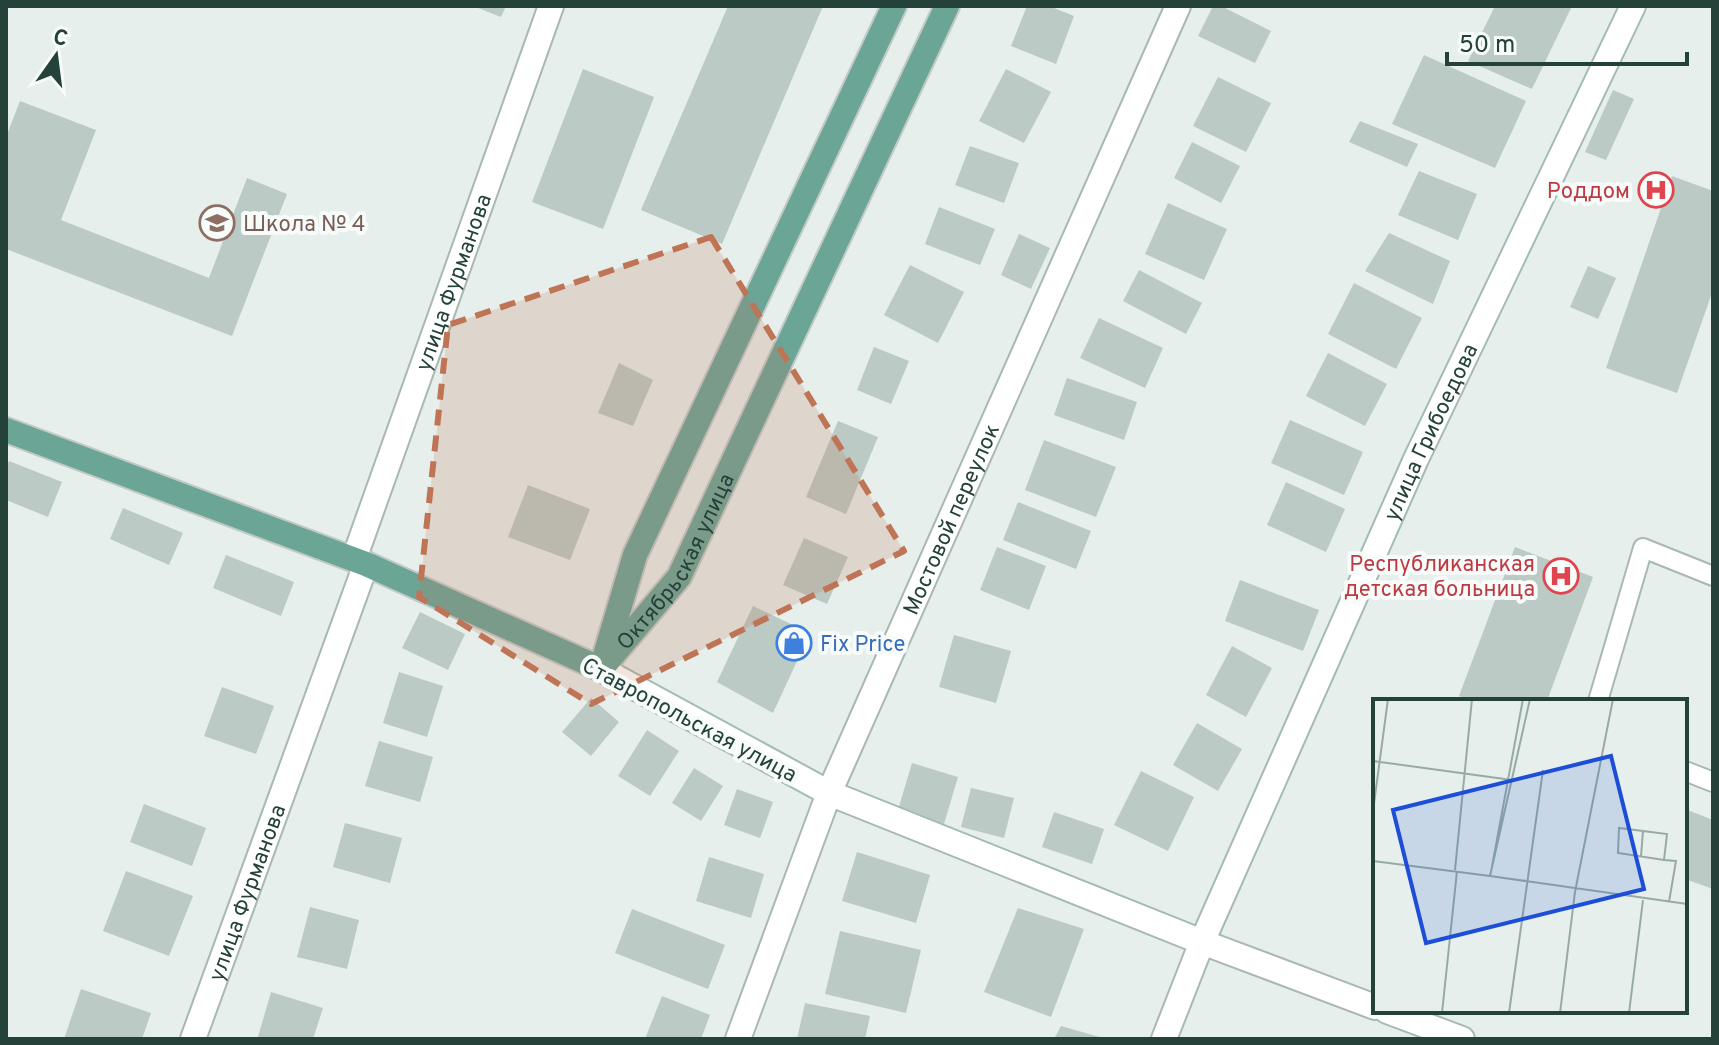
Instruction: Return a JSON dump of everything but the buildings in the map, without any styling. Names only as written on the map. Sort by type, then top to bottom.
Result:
[{"type":"main road","name":"Октябрьская улица","points":[[601,669],[635,555],[894,6]]},
{"type":"main road","name":"Октябрьская улица","points":[[601,669],[679,577],[947,6]]},
{"type":"main road","name":"Ставропольская улица","points":[[6,430],[360,562],[601,669]]},
{"type":"street","name":"улица Фурманова","points":[[193,1039],[551,6]]},
{"type":"street","name":"Мостовой переулок","points":[[738,1039],[829,793],[1178,6]]},
{"type":"street","name":"улица Грибоедова","points":[[1164,1039],[1202,942],[1416,459],[1633,6]]},
{"type":"street","name":"Ставропольская улица","points":[[601,669],[829,793],[1202,942],[1373,1006]]},
{"type":"street","points":[[1392,1013],[1462,1039]]},
{"type":"lane","points":[[1599,699],[1643,548],[1713,576]]},
{"type":"lane","points":[[1687,772],[1713,782]]},
{"type":"highlighted area","points":[[711,237],[904,551],[591,704],[419,597],[448,325]]},
{"type":"place","name":"Роддом","points":[[1656,190]]},
{"type":"place","name":"Школа № 4","points":[[217,223]]},
{"type":"place","name":"Республиканская детская больница","points":[[1561,576]]},
{"type":"place","name":"Fix Price","points":[[794,643]]}]
